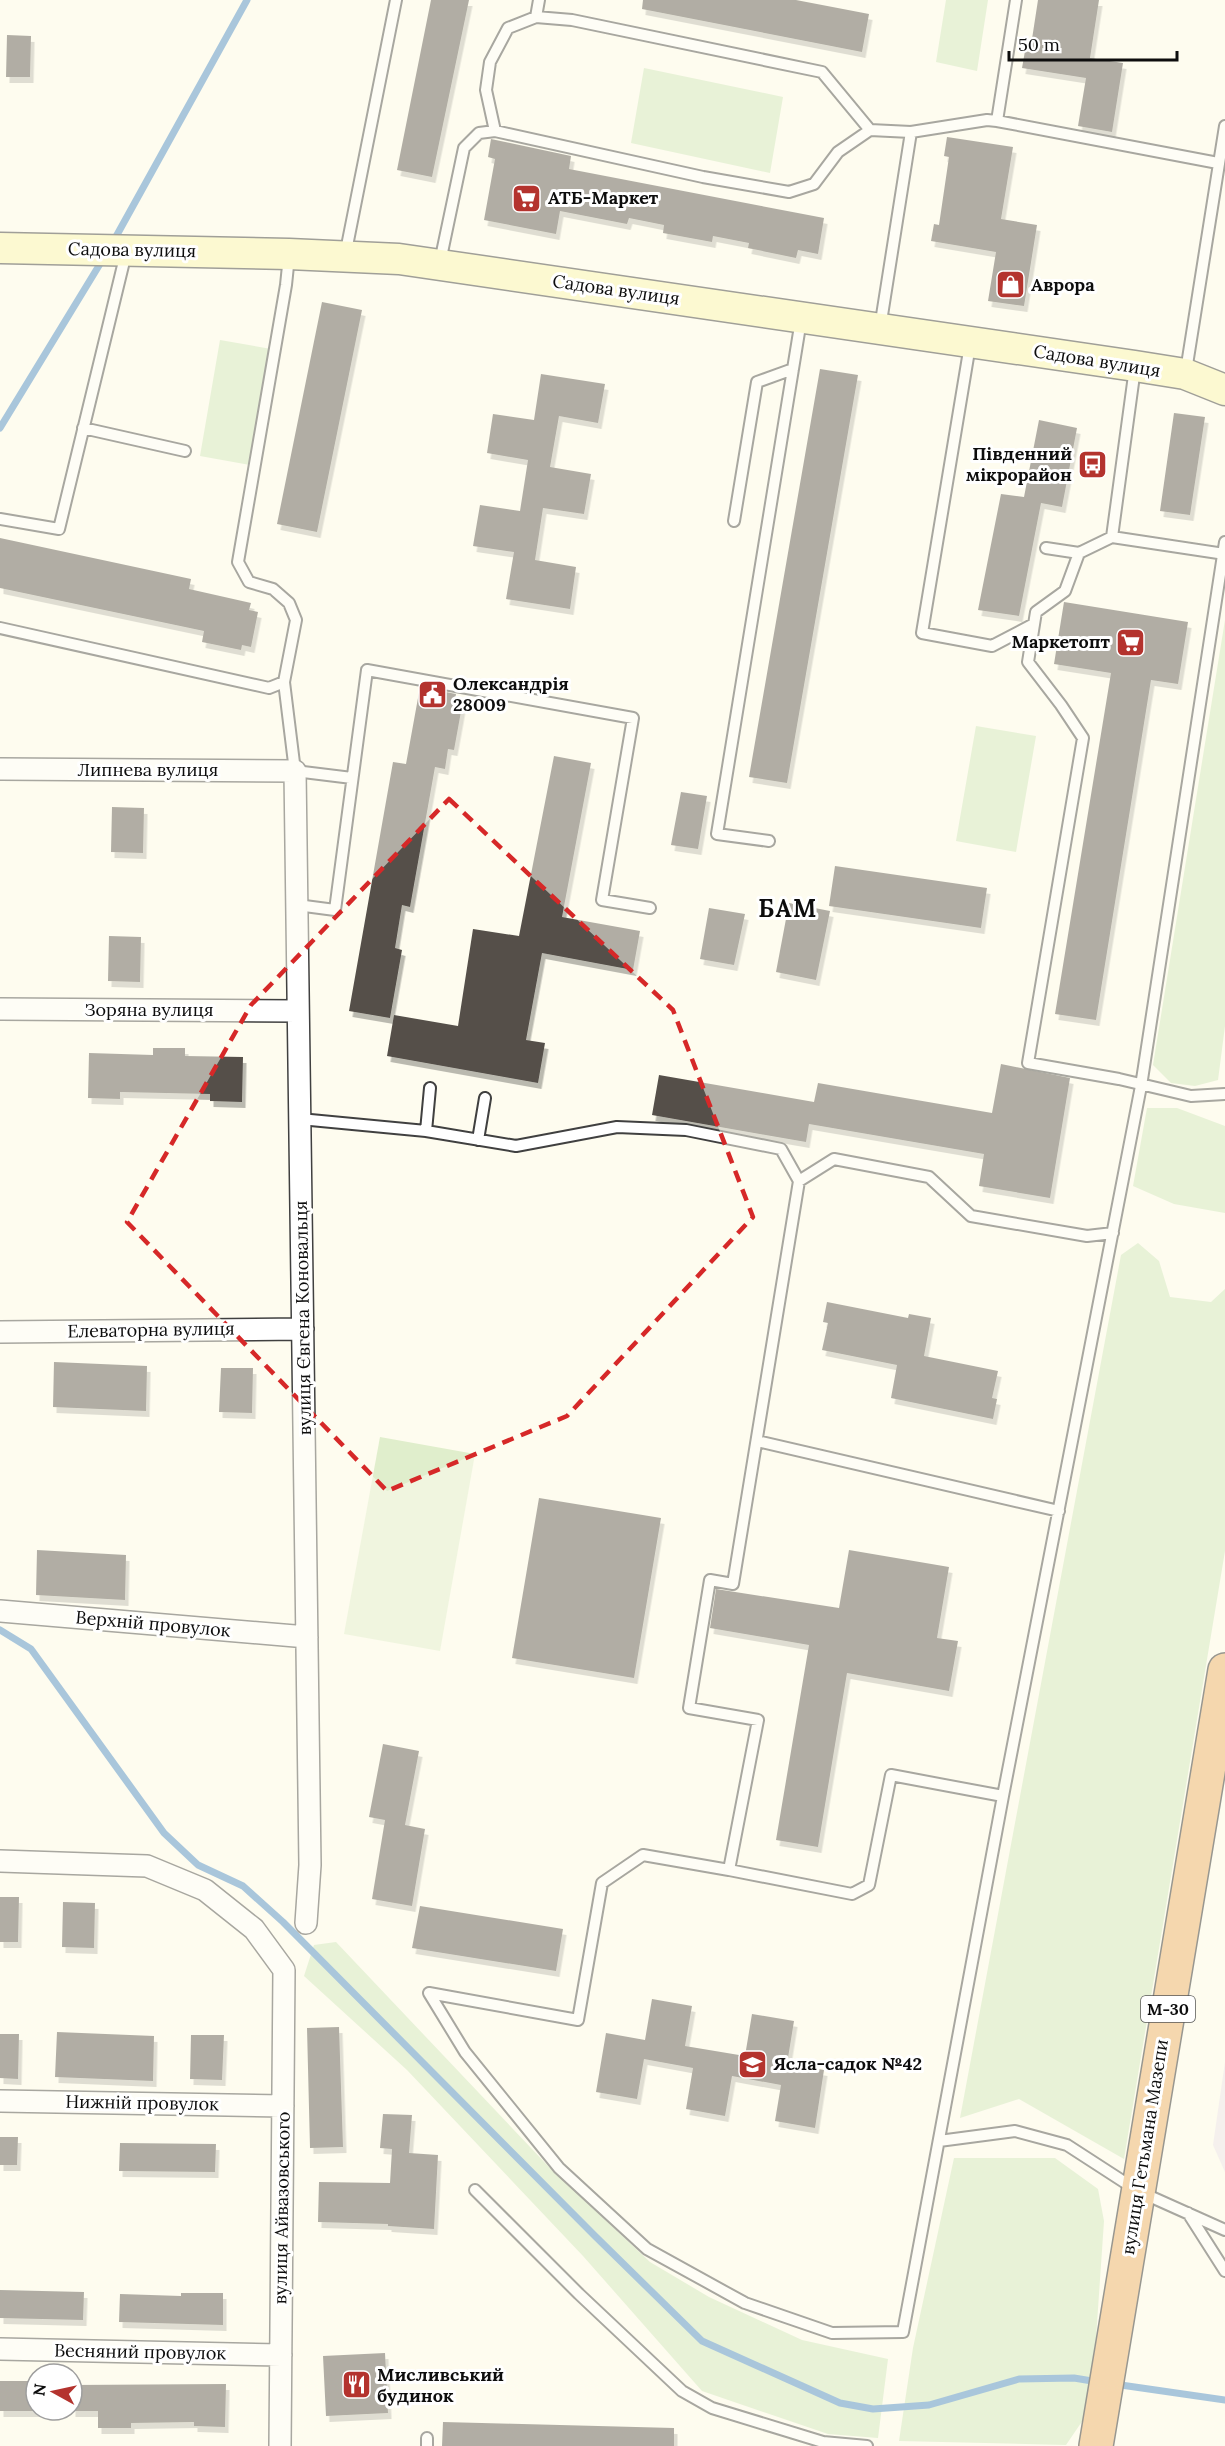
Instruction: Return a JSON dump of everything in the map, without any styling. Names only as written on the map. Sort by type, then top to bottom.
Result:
[{"type":"highway","name":"вулиця Гетьмана Мазепи","points":[[1098,2435],[1138,2191],[1220,1727],[1225,1670]]},
{"type":"street","name":"Садова вулиця","points":[[0,248],[123,249],[399,259],[1136,366],[1185,374],[1225,390]]},
{"type":"street","name":"Липнева вулиця","points":[[0,770],[295,771]]},
{"type":"street","name":"вулиця Євгена Коновальця","points":[[295,771],[310,1865],[306,1923]]},
{"type":"street","name":"Зоряна вулиця","points":[[0,1009],[298,1011]]},
{"type":"street","name":"Елеваторна вулиця","points":[[0,1332],[303,1329]]},
{"type":"street","name":"Верхній провулок","points":[[0,1611],[307,1637]]},
{"type":"street","name":"вулиця Айвазовського","points":[[0,1861],[147,1866],[205,1890],[254,1929],[285,1970],[279,2446]]},
{"type":"street","name":"Нижній провулок","points":[[0,2101],[283,2106]]},
{"type":"street","name":"Весняний провулок","points":[[0,2349],[280,2355]]},
{"type":"lane","points":[[345,256],[396,0]]},
{"type":"lane","points":[[536,17],[539,0]]},
{"type":"lane","points":[[997,121],[1016,0]]},
{"type":"lane","points":[[495,131],[486,90],[490,62],[508,28],[536,17],[572,20],[822,72],[870,130]]},
{"type":"lane","points":[[439,265],[464,148],[479,133],[495,131],[703,177],[789,192],[814,184],[838,152],[870,130],[911,132],[987,120],[1218,163]]},
{"type":"lane","points":[[1185,374],[1225,126]]},
{"type":"lane","points":[[880,328],[911,132]]},
{"type":"lane","points":[[0,519],[58,529],[123,249]]},
{"type":"lane","points":[[289,254],[286,285],[238,562],[249,582],[273,589],[289,603],[296,620],[284,682],[295,771],[352,778]]},
{"type":"lane","points":[[769,841],[717,834],[802,317]]},
{"type":"lane","points":[[970,341],[922,633],[992,646],[1034,624]]},
{"type":"lane","points":[[1112,537],[1136,366]]},
{"type":"lane","points":[[734,521],[757,382],[793,369]]},
{"type":"lane","points":[[83,428],[185,451]]},
{"type":"lane","points":[[1046,548],[1079,553],[1112,537],[1224,554]]},
{"type":"lane","points":[[1003,1796],[891,1775],[868,1885],[852,1894],[643,1855],[602,1884],[578,2020],[429,1993],[465,2052],[559,2168],[647,2249],[745,2303],[832,2333],[903,2332],[1003,1796],[1141,1086],[1225,542]]},
{"type":"lane","points":[[1079,553],[1065,591],[1036,612],[1028,662],[1083,738],[1028,1063],[1119,1079],[1191,1096],[1225,1094]]},
{"type":"lane","points":[[0,628],[269,688],[284,682]]},
{"type":"lane","points":[[297,905],[335,910],[367,670],[633,718],[602,900],[650,908]]},
{"type":"lane","points":[[426,1131],[430,1088]]},
{"type":"lane","points":[[478,1140],[485,1098]]},
{"type":"lane","points":[[300,1119],[426,1131],[516,1146],[617,1127],[686,1130],[781,1149],[799,1181],[757,1442],[733,1584],[710,1581],[689,1708],[758,1720],[729,1870]]},
{"type":"lane","points":[[799,1181],[834,1159],[929,1177],[971,1216],[1087,1236],[1113,1233]]},
{"type":"lane","points":[[757,1442],[1059,1511]]},
{"type":"lane","points":[[939,2141],[1015,2131],[1067,2145],[1138,2191],[1225,2230]]},
{"type":"lane","points":[[475,2190],[579,2294],[682,2391],[712,2408],[823,2442],[867,2446]]},
{"type":"lane","points":[[1188,2213],[1225,2271]]},
{"type":"highlighted area","points":[[449,799],[673,1010],[753,1217],[567,1416],[387,1491],[127,1222],[251,1005]]},
{"type":"shaded area","points":[[1225,2062],[1225,2172],[1213,2145]]},
{"type":"green space","points":[[946,0],[988,0],[977,71],[936,62]]},
{"type":"green space","points":[[644,68],[783,97],[770,173],[631,143]]},
{"type":"green space","points":[[220,340],[271,349],[250,465],[200,456]]},
{"type":"green space","points":[[1225,620],[1225,1026],[1218,1080],[1195,1086],[1171,1083],[1153,1065]]},
{"type":"green space","points":[[976,726],[1036,736],[1016,852],[956,841]]},
{"type":"green space","points":[[1147,1108],[1177,1108],[1225,1126],[1225,1213],[1174,1204],[1133,1186]]},
{"type":"green space","points":[[1138,1243],[1159,1261],[1170,1297],[1211,1302],[1225,1289],[1225,1551],[1124,2159],[1019,2099],[960,2118],[1121,1255]]},
{"type":"green space","points":[[380,1437],[475,1454],[440,1651],[344,1634]]},
{"type":"green space","points":[[336,1942],[549,2167],[650,2262],[709,2297],[802,2340],[888,2359],[878,2438],[828,2434],[702,2391],[583,2256],[407,2070],[304,1976],[314,1945]]},
{"type":"green space","points":[[954,2158],[1055,2158],[1098,2189],[1104,2221],[1096,2338],[1083,2420],[1066,2445],[899,2441],[913,2348]]},
{"type":"building","points":[[431,0],[469,0],[432,177],[397,170]]},
{"type":"building","points":[[643,0],[796,0],[869,14],[862,52],[642,9]]},
{"type":"building","points":[[1038,0],[1099,0],[1090,58],[1123,63],[1112,132],[1078,126],[1086,78],[1022,68],[1025,51],[1030,52]]},
{"type":"building","points":[[7,35],[31,36],[30,77],[6,77]]},
{"type":"building","points":[[947,137],[1013,147],[1001,219],[1037,225],[1024,306],[988,301],[996,252],[931,241],[934,224],[939,225],[949,157],[944,156]]},
{"type":"building","points":[[491,139],[571,156],[569,169],[824,218],[818,254],[798,250],[796,258],[748,248],[749,243],[713,236],[712,242],[663,233],[664,225],[629,218],[627,224],[560,211],[556,234],[484,220],[495,159],[488,157]]},
{"type":"building","points":[[322,302],[362,310],[317,532],[277,524]]},
{"type":"building","points":[[820,369],[858,375],[787,783],[749,777]]},
{"type":"building","points":[[541,374],[605,384],[598,423],[559,416],[550,467],[591,474],[584,514],[543,508],[535,560],[576,567],[570,609],[506,599],[514,552],[473,546],[480,505],[520,511],[528,460],[487,453],[493,414],[534,420]]},
{"type":"building","points":[[1174,413],[1205,417],[1190,515],[1160,511]]},
{"type":"building","points":[[1039,420],[1077,428],[1062,507],[1041,503],[1019,616],[978,610],[1001,494],[1024,497]]},
{"type":"building","points":[[0,538],[191,579],[189,589],[251,603],[249,610],[258,612],[251,647],[242,645],[241,650],[202,642],[204,631],[0,588]]},
{"type":"building","points":[[1064,602],[1188,622],[1178,684],[1151,680],[1096,1020],[1055,1014],[1111,673],[1054,664]]},
{"type":"building","points":[[420,687],[456,694],[454,705],[462,706],[454,750],[448,749],[445,769],[435,767],[410,907],[402,905],[395,948],[402,950],[390,1018],[349,1011],[393,762],[406,764]]},
{"type":"building","points":[[554,756],[591,763],[562,917],[640,931],[633,970],[542,953],[526,1040],[545,1043],[538,1083],[387,1056],[394,1015],[458,1026],[473,929],[519,936]]},
{"type":"building","points":[[681,792],[707,796],[698,849],[671,845]]},
{"type":"building","points":[[112,807],[144,808],[143,853],[111,852]]},
{"type":"building","points":[[835,866],[987,888],[981,928],[829,906]]},
{"type":"building","points":[[789,903],[830,911],[816,980],[776,972]]},
{"type":"building","points":[[709,908],[745,914],[734,965],[700,959]]},
{"type":"building","points":[[109,936],[141,937],[140,982],[108,981]]},
{"type":"building","points":[[153,1048],[185,1048],[185,1056],[243,1057],[242,1102],[210,1101],[210,1094],[120,1092],[120,1099],[88,1098],[89,1053],[153,1055]]},
{"type":"building","points":[[1001,1064],[1070,1078],[1050,1198],[979,1186],[984,1154],[809,1124],[806,1142],[652,1115],[659,1075],[814,1102],[818,1083],[992,1113]]},
{"type":"building","points":[[827,1302],[908,1318],[909,1314],[931,1318],[924,1356],[998,1371],[992,1398],[997,1399],[993,1419],[891,1398],[897,1365],[822,1350],[828,1323],[823,1322]]},
{"type":"building","points":[[54,1362],[147,1366],[146,1411],[53,1407]]},
{"type":"building","points":[[221,1368],[253,1368],[252,1413],[219,1412]]},
{"type":"building","points":[[539,1498],[661,1518],[634,1678],[512,1658]]},
{"type":"building","points":[[37,1550],[126,1555],[125,1600],[36,1595]]},
{"type":"building","points":[[849,1550],[949,1567],[937,1638],[958,1641],[949,1691],[847,1673],[818,1847],[776,1840],[809,1645],[710,1628],[716,1589],[839,1608]]},
{"type":"building","points":[[383,1744],[419,1751],[405,1825],[425,1829],[412,1906],[372,1899],[385,1820],[369,1817]]},
{"type":"building","points":[[0,1897],[19,1897],[18,1942],[0,1942]]},
{"type":"building","points":[[63,1902],[95,1903],[94,1948],[62,1947]]},
{"type":"building","points":[[420,1906],[563,1929],[556,1971],[412,1948]]},
{"type":"building","points":[[652,1999],[692,2006],[685,2046],[745,2056],[752,2014],[794,2021],[787,2064],[824,2070],[815,2128],[775,2121],[781,2085],[732,2076],[725,2116],[686,2109],[693,2068],[644,2059],[637,2099],[596,2092],[606,2033],[645,2040]]},
{"type":"building","points":[[339,2027],[343,2147],[310,2148],[307,2028]]},
{"type":"building","points":[[57,2032],[154,2036],[153,2081],[55,2077]]},
{"type":"building","points":[[0,2034],[19,2034],[18,2079],[0,2078]]},
{"type":"building","points":[[191,2035],[224,2035],[222,2080],[190,2079]]},
{"type":"building","points":[[383,2114],[412,2115],[409,2153],[438,2155],[434,2229],[388,2226],[388,2224],[318,2222],[319,2182],[390,2183],[392,2149],[380,2148]]},
{"type":"building","points":[[0,2137],[18,2137],[17,2165],[0,2165]]},
{"type":"building","points":[[120,2143],[216,2144],[215,2172],[119,2171]]},
{"type":"building","points":[[0,2290],[84,2292],[83,2320],[0,2318]]},
{"type":"building","points":[[181,2293],[223,2293],[223,2325],[119,2322],[120,2294],[181,2296]]},
{"type":"building","name":"Мисливський будинок","points":[[385,2353],[388,2413],[326,2416],[323,2356]]},
{"type":"building","points":[[0,2381],[24,2381],[24,2411],[0,2411]]},
{"type":"building","points":[[226,2384],[225,2427],[194,2426],[194,2422],[131,2423],[131,2428],[98,2428],[98,2411],[84,2411],[84,2385]]},
{"type":"building","points":[[443,2422],[674,2428],[674,2446],[442,2446]]},
{"type":"waterway","points":[[113,242],[247,0]]},
{"type":"waterway","points":[[0,428],[103,259]]},
{"type":"waterway","points":[[0,1630],[31,1649],[164,1833],[198,1865],[243,1886],[283,1922],[702,2341],[840,2403],[873,2409],[929,2405],[1019,2379],[1074,2378],[1098,2382]]},
{"type":"waterway","points":[[1114,2384],[1225,2400]]},
{"type":"place","name":"АТБ-Маркет","points":[[527,198]]},
{"type":"place","name":"Аврора","points":[[1010,285]]},
{"type":"place","name":"Південний мікрорайон","points":[[1093,464]]},
{"type":"place","name":"Маркетопт","points":[[1131,642]]},
{"type":"place","name":"Олександрія 28009","points":[[432,694]]},
{"type":"place","name":"Ясла-садок №42","points":[[752,2064]]},
{"type":"place","name":"Мисливський будинок","points":[[356,2385]]},
{"type":"district","name":"БАМ","points":[[788,909]]}]
